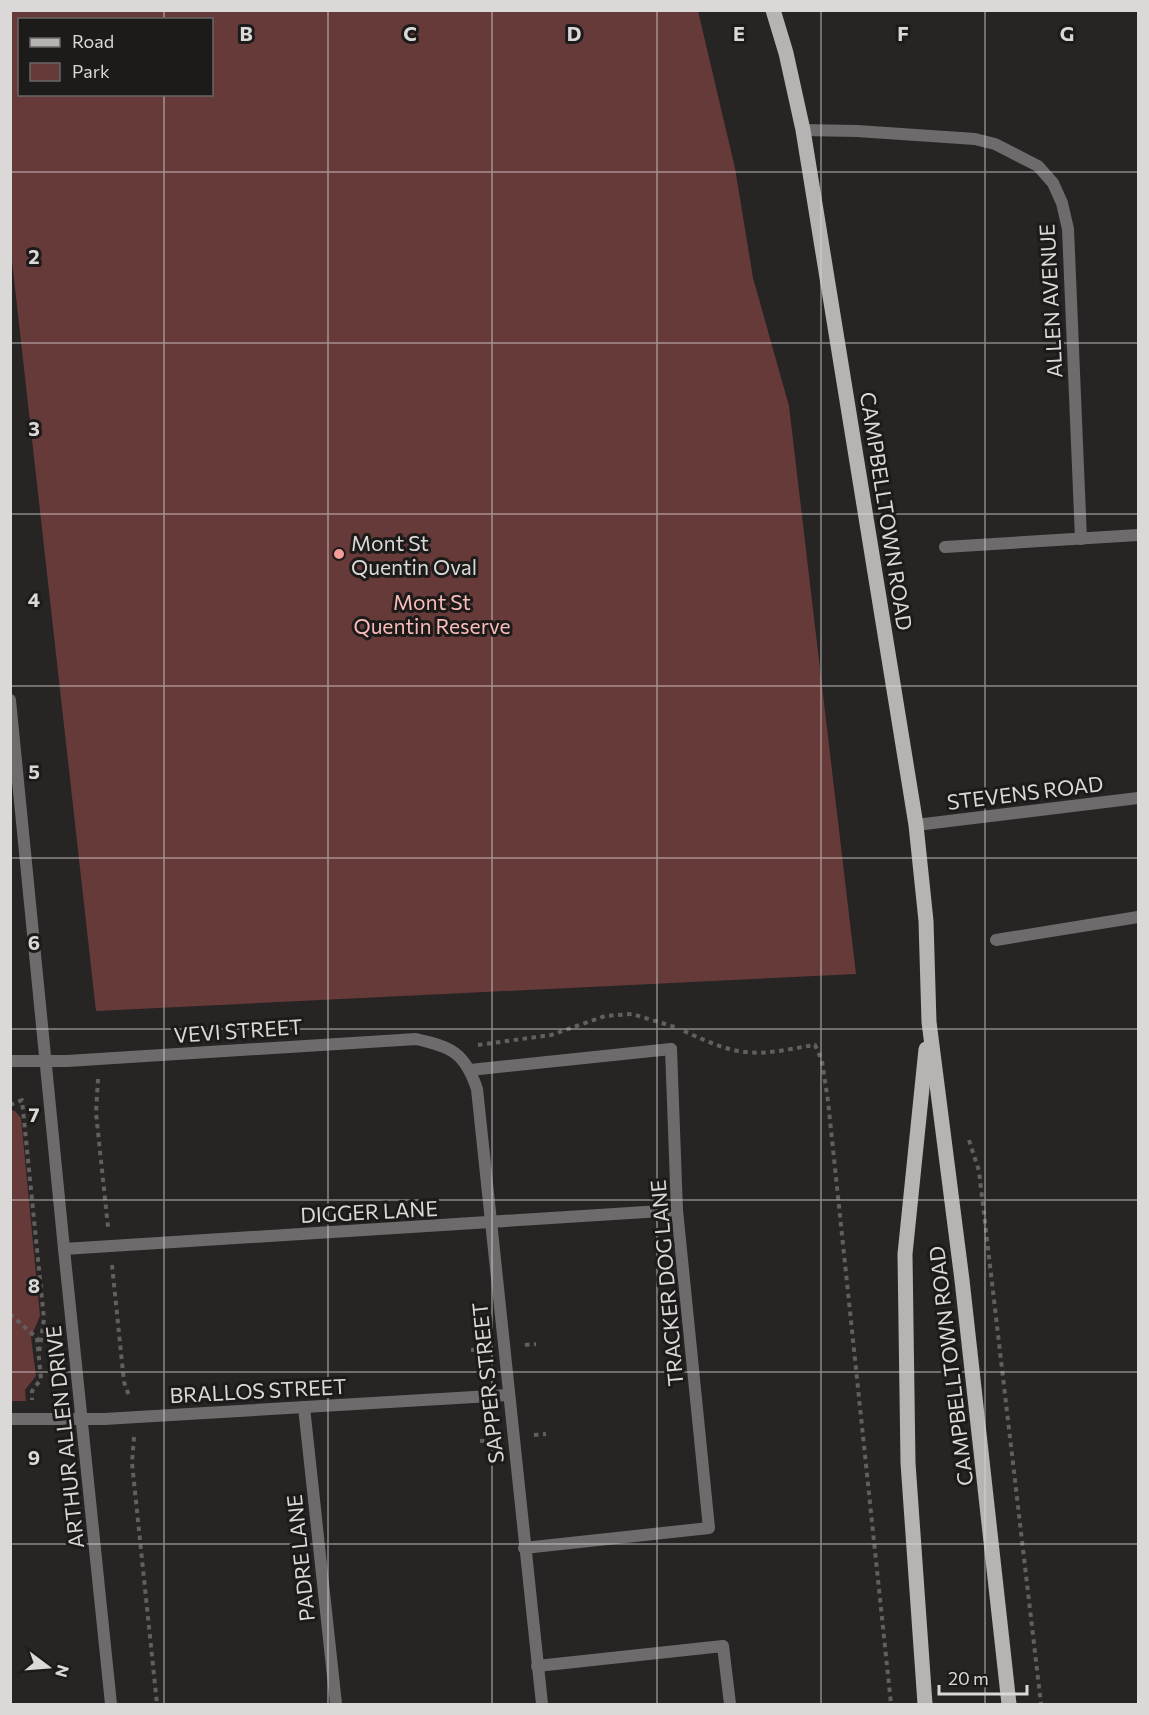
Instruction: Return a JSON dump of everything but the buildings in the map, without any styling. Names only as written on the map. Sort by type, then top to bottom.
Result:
[{"type":"main road","name":"CAMPBELLTOWN ROAD","points":[[772,10],[786,52],[803,130],[916,825],[926,921],[929,1022],[962,1280],[1010,1704]]},
{"type":"main road","name":"CAMPBELLTOWN ROAD","points":[[925,1704],[908,1463],[905,1254],[929,1022]]},
{"type":"street","name":"ALLEN AVENUE","points":[[803,130],[857,131],[975,139],[995,144],[1031,161],[1053,183],[1062,203],[1068,229],[1081,539]]},
{"type":"street","points":[[945,547],[1138,535]]},
{"type":"street","name":"ARTHUR ALLEN DRIVE","points":[[10,700],[111,1704]]},
{"type":"street","name":"STEVENS ROAD","points":[[916,825],[1138,798]]},
{"type":"street","points":[[996,940],[1138,917]]},
{"type":"street","name":"VEVI STREET","points":[[10,1061],[67,1061],[416,1039],[439,1044],[467,1064]]},
{"type":"street","name":"TRACKER DOG LANE","points":[[467,1064],[670,1049],[677,1210],[709,1528],[524,1548]]},
{"type":"street","name":"SAPPER STREET","points":[[467,1064],[477,1089],[542,1704]]},
{"type":"street","name":"DIGGER LANE","points":[[64,1249],[677,1210]]},
{"type":"street","name":"BRALLOS STREET","points":[[10,1419],[81,1418],[508,1395]]},
{"type":"street","name":"PADRE LANE","points":[[304,1407],[336,1704]]},
{"type":"street","points":[[537,1666],[723,1646],[730,1704]]},
{"type":"path","points":[[10,1105],[22,1101],[44,1319],[39,1353]]},
{"type":"path","points":[[828,1101],[891,1704]]},
{"type":"path","points":[[979,1171],[1041,1704]]},
{"type":"path","points":[[10,1314],[37,1338],[41,1379],[32,1391]]},
{"type":"path","points":[[135,1445],[132,1463],[157,1704]]},
{"type":"green space","name":"Mont St Quentin Reserve","points":[[10,11],[698,11],[735,168],[753,278],[789,406],[856,974],[96,1011],[11,252]]},
{"type":"green space","points":[[10,1110],[15,1111],[21,1118],[40,1316],[31,1337],[36,1376],[25,1390],[26,1401],[11,1401]]},
{"type":"place","name":"Mont St Quentin Oval","points":[[339,554]]}]
